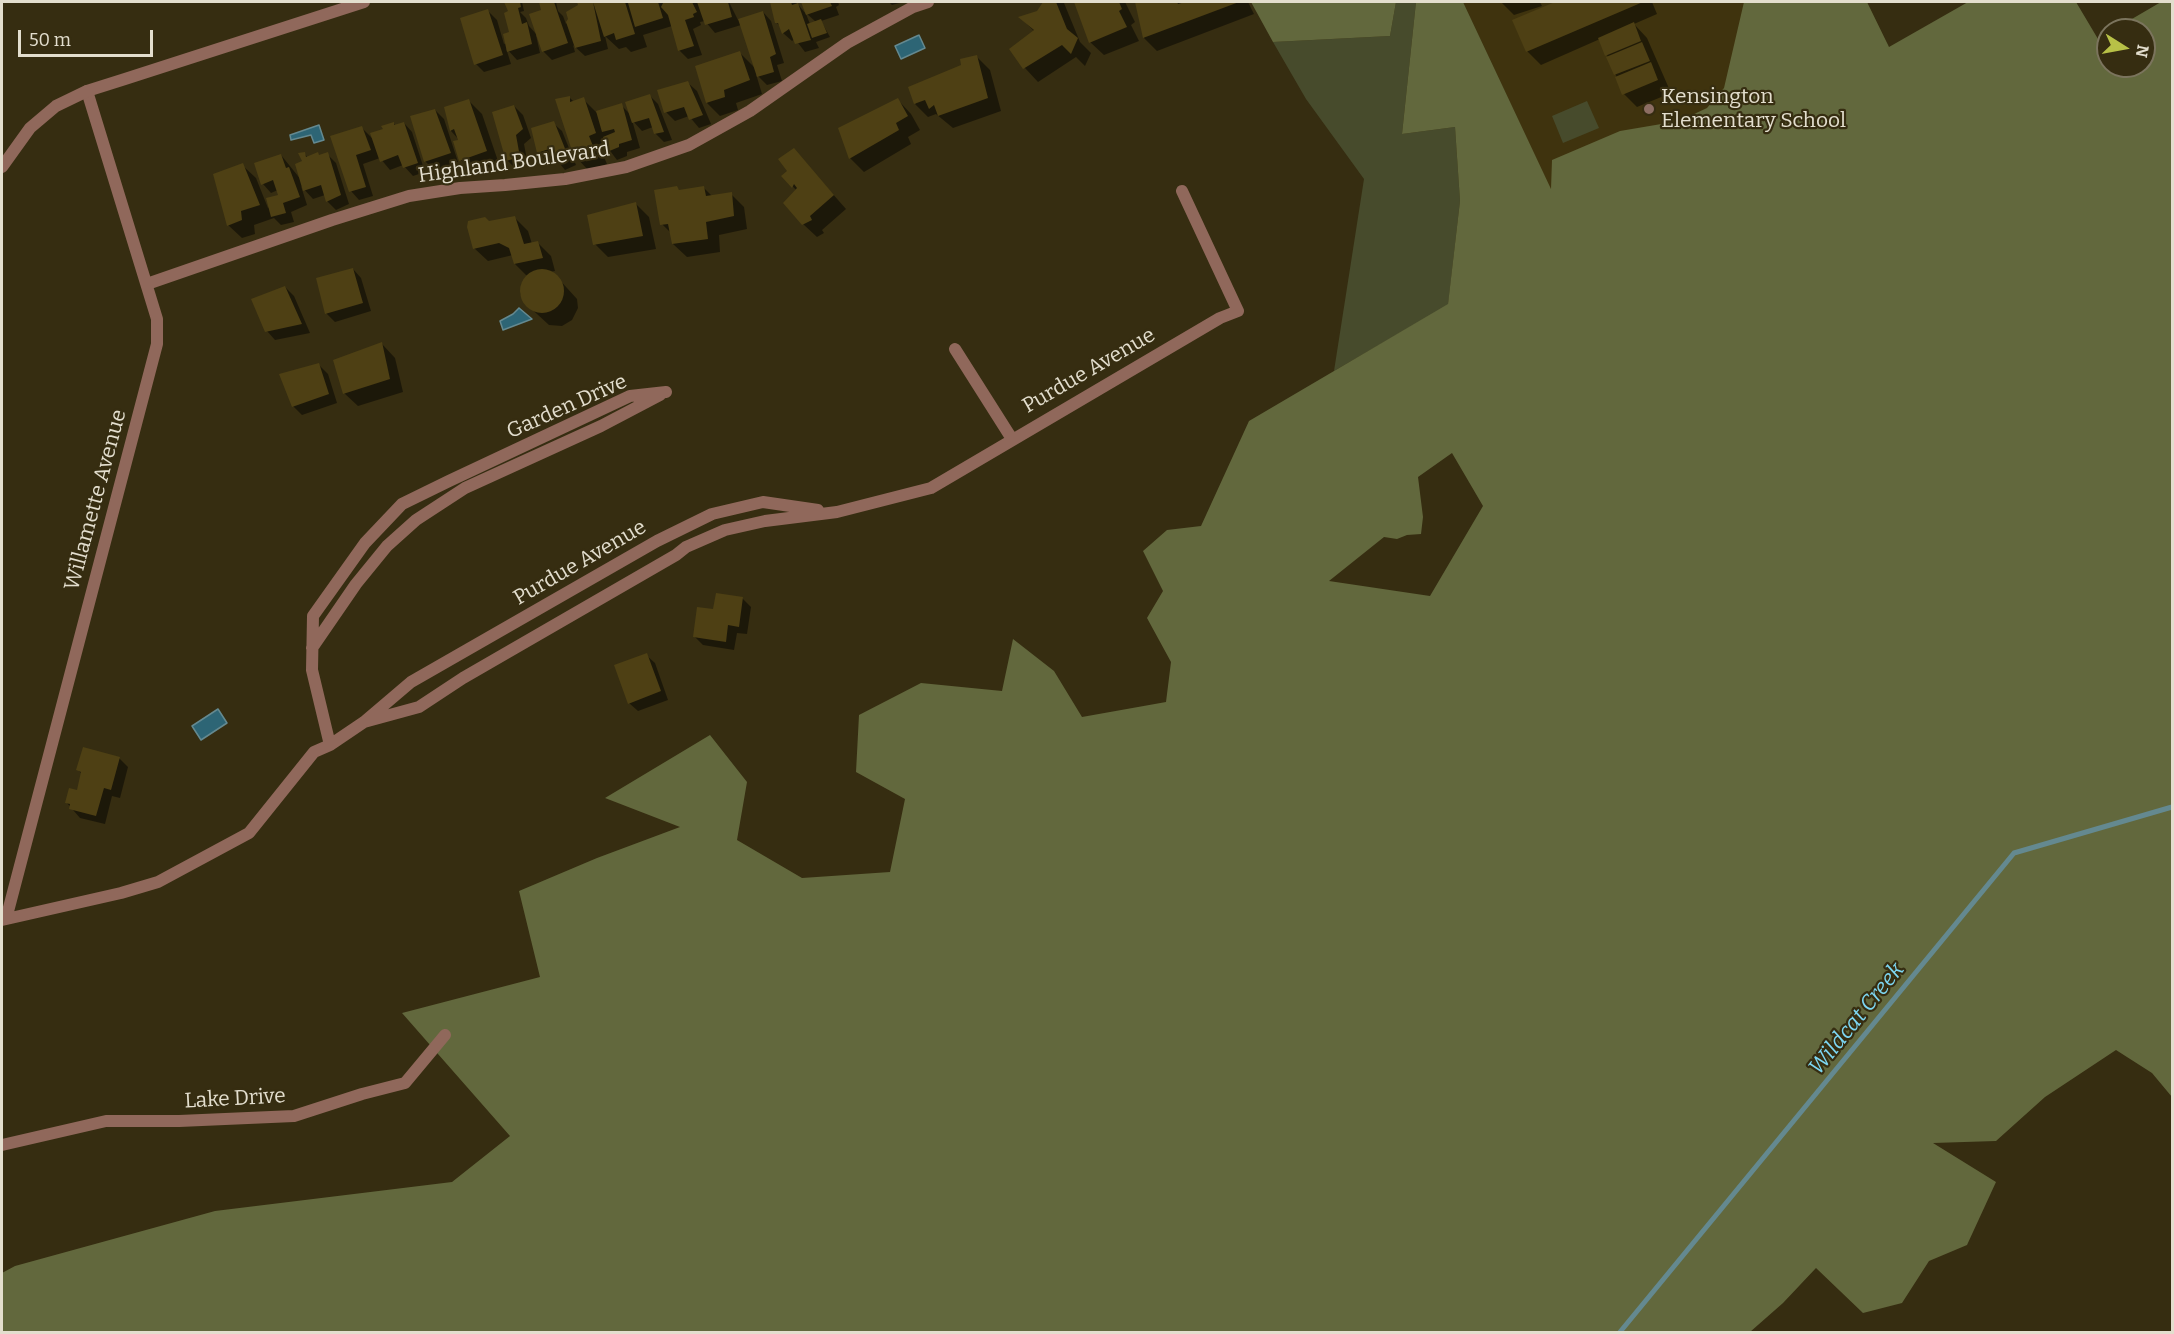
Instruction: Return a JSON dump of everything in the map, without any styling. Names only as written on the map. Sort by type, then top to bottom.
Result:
[{"type":"street","points":[[2,167],[30,128],[56,106],[87,91],[364,2]]},
{"type":"street","name":"Highland Boulevard","points":[[147,284],[409,196],[460,188],[575,177],[626,167],[689,145],[750,111],[847,43],[913,7],[928,2]]},
{"type":"street","name":"Willamette Avenue","points":[[4,920],[157,344],[157,319],[87,91]]},
{"type":"street","name":"Purdue Avenue","points":[[364,722],[419,707],[463,678],[676,555],[686,547],[725,530],[765,521],[837,512],[931,488],[1220,318],[1238,311],[1182,191]]},
{"type":"street","points":[[955,349],[1012,439]]},
{"type":"street","name":"Garden Drive","points":[[312,648],[387,546],[416,520],[465,488],[618,418],[666,392],[630,396],[402,504],[365,543],[312,616],[312,648],[312,670],[330,745]]},
{"type":"street","name":"Purdue Avenue","points":[[4,920],[121,893],[158,882],[249,833],[314,752],[330,745],[364,722],[411,682],[657,541],[712,514],[763,502],[837,512]]},
{"type":"street","name":"Lake Drive","points":[[2,1145],[106,1121],[179,1121],[294,1116],[405,1083],[445,1035]]},
{"type":"shaded area","name":"Kensington Elementary School","points":[[1463,2],[1867,2],[1889,48],[1571,233]]},
{"type":"green space","points":[[1251,2],[1396,2],[1390,36],[1273,42]]},
{"type":"green space","points":[[1396,2],[1416,2],[1402,134],[1455,127],[1460,201],[1448,305],[1334,371],[1364,179],[1306,99],[1273,42],[1390,36]]},
{"type":"green space","points":[[1416,2],[1463,2],[1551,189],[1552,160],[1620,131],[1679,121],[1707,108],[1724,88],[1744,2],[1867,2],[1889,47],[1968,2],[2076,2],[2096,36],[2096,78],[2156,78],[2156,18],[2134,18],[2161,2],[2172,2],[2172,1097],[2152,1073],[2116,1050],[2045,1097],[1996,1141],[1933,1143],[1996,1182],[1967,1245],[1929,1261],[1902,1303],[1863,1313],[1816,1268],[1783,1303],[1750,1332],[2,1332],[2,1273],[15,1266],[215,1211],[452,1182],[510,1136],[402,1013],[540,977],[519,891],[597,858],[680,827],[605,798],[710,735],[747,782],[737,840],[802,878],[890,872],[905,799],[856,772],[859,715],[921,683],[1002,691],[1013,639],[1054,671],[1082,717],[1166,702],[1171,662],[1147,618],[1163,591],[1143,551],[1167,530],[1201,526],[1249,421],[1448,304],[1460,201],[1455,127],[1402,134]],"holes":[[[1452,453],[1483,506],[1430,596],[1329,581],[1384,537],[1397,539],[1407,535],[1421,534],[1423,517],[1418,477]]]},
{"type":"green space","points":[[1587,101],[1599,128],[1563,143],[1552,116]]},
{"type":"water","points":[[919,35],[925,48],[901,59],[895,46]]},
{"type":"water","points":[[319,125],[324,140],[314,143],[311,135],[291,140],[290,135]]},
{"type":"water","points":[[519,308],[532,319],[503,330],[500,321]]},
{"type":"water","points":[[218,709],[227,723],[201,740],[192,726]]},
{"type":"building","points":[[504,2],[520,2],[521,7],[518,8],[522,24],[527,22],[532,44],[507,52],[503,34],[509,32],[504,13],[508,11]]},
{"type":"building","points":[[539,2],[554,2],[568,43],[542,52],[529,14],[541,10]]},
{"type":"building","points":[[577,2],[593,2],[601,41],[575,48],[566,22],[568,19],[566,12],[578,5]]},
{"type":"building","points":[[593,2],[625,2],[635,34],[616,40],[614,33],[604,37]]},
{"type":"building","points":[[658,2],[663,18],[635,27],[628,3]]},
{"type":"building","points":[[692,2],[697,12],[693,14],[694,17],[685,20],[694,46],[678,51],[668,15],[661,7],[663,3]]},
{"type":"building","points":[[697,2],[728,2],[732,17],[705,25]]},
{"type":"building","points":[[770,2],[791,2],[792,5],[798,3],[811,40],[795,44],[789,29],[782,34],[778,23],[775,23]]},
{"type":"building","points":[[801,2],[830,2],[832,6],[806,15]]},
{"type":"building","points":[[1043,2],[1056,2],[1067,29],[1078,38],[1071,54],[1062,45],[1023,69],[1009,49],[1034,30],[1018,17],[1037,11]]},
{"type":"building","points":[[1074,2],[1119,2],[1122,9],[1119,11],[1127,27],[1089,43]]},
{"type":"building","points":[[1135,2],[1177,2],[1178,4],[1239,2],[1143,38]]},
{"type":"building","points":[[1555,2],[1643,2],[1526,52],[1512,20]]},
{"type":"building","points":[[488,9],[503,55],[474,65],[460,18]]},
{"type":"building","points":[[763,11],[776,54],[770,57],[774,72],[757,77],[738,19]]},
{"type":"building","points":[[821,19],[827,33],[812,38],[807,24]]},
{"type":"building","points":[[1634,22],[1641,41],[1605,56],[1598,38]]},
{"type":"building","points":[[1642,42],[1650,61],[1614,75],[1606,57]]},
{"type":"building","points":[[740,51],[750,80],[724,90],[725,97],[706,103],[695,66]]},
{"type":"building","points":[[977,55],[988,98],[938,116],[934,105],[929,109],[925,100],[914,104],[908,87],[961,65],[960,59]]},
{"type":"building","points":[[1651,62],[1658,80],[1622,95],[1615,77]]},
{"type":"building","points":[[688,81],[703,115],[689,120],[684,107],[664,113],[657,90]]},
{"type":"building","points":[[650,94],[664,132],[654,134],[649,118],[632,123],[625,102]]},
{"type":"building","points":[[570,96],[570,102],[584,97],[596,133],[589,136],[595,151],[574,157],[555,99]]},
{"type":"building","points":[[898,98],[908,116],[896,123],[899,130],[849,159],[838,128]]},
{"type":"building","points":[[469,99],[487,151],[459,161],[453,141],[458,140],[454,129],[450,131],[444,107]]},
{"type":"building","points":[[622,103],[632,140],[619,144],[619,147],[607,152],[603,137],[615,132],[614,129],[602,132],[596,111]]},
{"type":"building","points":[[514,105],[523,129],[516,135],[520,157],[506,161],[492,112]]},
{"type":"building","points":[[435,109],[451,153],[424,162],[410,116]]},
{"type":"building","points":[[554,121],[568,156],[555,162],[549,149],[537,153],[531,128]]},
{"type":"building","points":[[394,122],[394,125],[404,122],[418,163],[403,168],[398,155],[380,162],[370,133]]},
{"type":"building","points":[[362,126],[371,150],[356,155],[366,187],[349,192],[330,136]]},
{"type":"building","points":[[794,148],[834,195],[810,216],[812,220],[802,225],[783,203],[797,188],[794,184],[792,188],[781,176],[787,171],[778,159]]},
{"type":"building","points":[[305,152],[306,157],[318,152],[319,155],[328,152],[341,195],[326,202],[321,185],[303,191],[295,164],[302,161],[298,153]]},
{"type":"building","points":[[281,154],[286,168],[289,167],[300,197],[283,203],[286,213],[271,217],[266,198],[278,195],[273,180],[261,185],[254,163]]},
{"type":"building","points":[[243,163],[260,205],[241,211],[242,220],[227,226],[213,174]]},
{"type":"building","points":[[677,186],[679,190],[704,186],[706,196],[732,192],[734,216],[706,222],[708,239],[672,244],[668,224],[660,225],[654,190]]},
{"type":"building","points":[[636,202],[643,236],[593,245],[587,215]]},
{"type":"building","points":[[515,216],[524,244],[538,241],[543,258],[514,264],[509,248],[499,243],[473,249],[467,227],[468,221],[485,217],[489,221]]},
{"type":"building","points":[[353,268],[363,303],[325,314],[316,278]]},
{"type":"building","points":[[542,269],[551,270],[558,275],[563,282],[563,300],[558,307],[551,312],[542,313],[533,312],[526,307],[521,300],[520,291],[521,282],[526,275],[533,270]]},
{"type":"building","points":[[285,286],[302,324],[265,332],[251,299]]},
{"type":"building","points":[[382,342],[390,379],[343,394],[333,360]]},
{"type":"building","points":[[319,363],[329,394],[292,407],[279,374]]},
{"type":"building","points":[[716,593],[743,597],[739,627],[728,625],[726,642],[693,637],[697,607],[713,609]]},
{"type":"building","points":[[647,653],[661,691],[628,704],[614,665]]},
{"type":"building","points":[[83,747],[120,757],[111,790],[104,788],[96,816],[69,809],[70,804],[65,803],[69,788],[77,790],[81,772],[76,770]]},
{"type":"waterway","name":"Wildcat Creek","points":[[1620,1332],[2014,853],[2172,807]]},
{"type":"place","name":"Kensington Elementary School","points":[[1649,109]]}]
